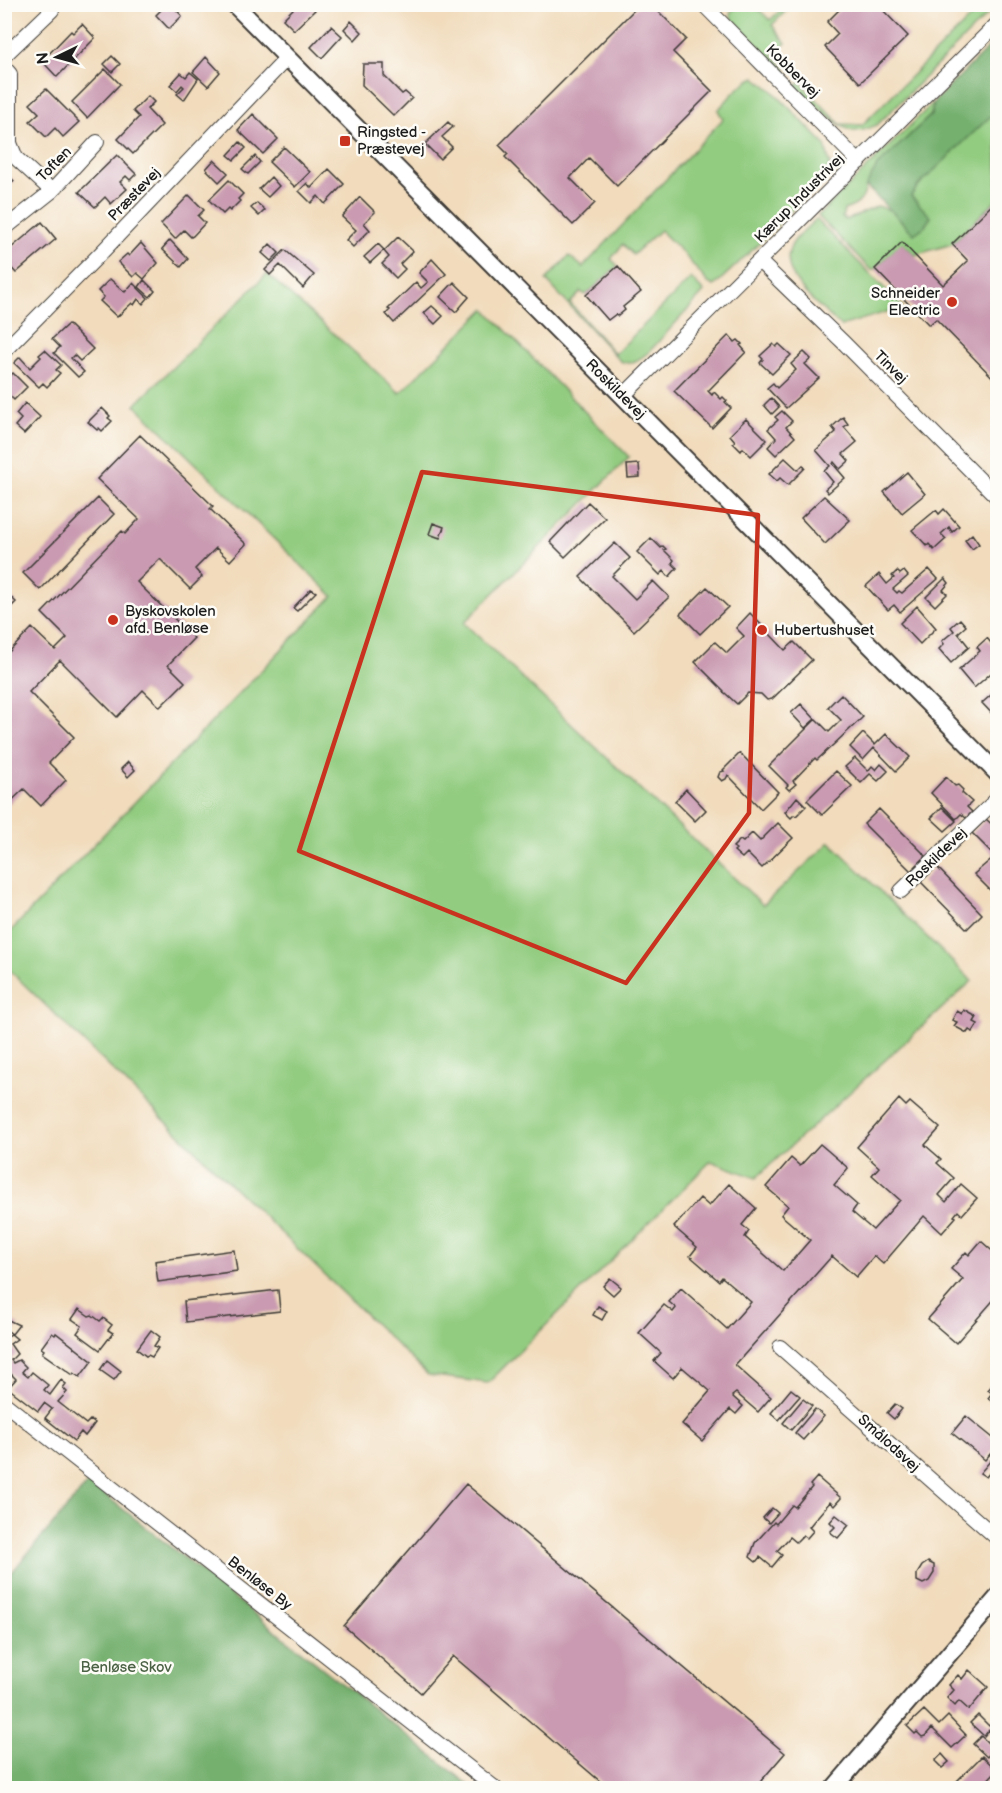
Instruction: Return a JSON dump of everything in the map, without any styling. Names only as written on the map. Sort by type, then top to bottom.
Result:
[{"type":"street","name":"Roskildevej","points":[[234,4],[998,774]]},
{"type":"street","name":"Kobbervej","points":[[703,4],[859,162]]},
{"type":"street","points":[[4,56],[52,10]]},
{"type":"street","name":"Kærup Industrivej","points":[[623,396],[998,23]]},
{"type":"street","name":"Præstevej","points":[[4,351],[287,58]]},
{"type":"street","points":[[4,67],[10,74],[10,143],[16,158],[52,191]]},
{"type":"street","name":"Toften","points":[[4,229],[52,191],[97,142]]},
{"type":"street","name":"Tinvej","points":[[759,261],[998,498]]},
{"type":"street","name":"Roskildevej","points":[[901,891],[998,798]]},
{"type":"street","name":"Smålodsvej","points":[[780,1347],[998,1539]]},
{"type":"street","name":"Benløse By","points":[[4,1403],[495,1788]]},
{"type":"street","points":[[834,1788],[998,1597]]},
{"type":"highlighted area","points":[[422,472],[758,515],[749,813],[626,983],[299,851]]},
{"type":"green space","points":[[737,5],[754,5],[770,20],[786,5],[792,5],[772,25],[786,43],[772,54],[786,69],[783,73],[732,19],[730,13]]},
{"type":"green space","points":[[983,5],[997,5],[877,125],[859,131],[846,129],[831,119],[795,87],[800,82],[840,124],[862,125]]},
{"type":"green space","points":[[997,39],[997,110],[918,186],[911,196],[931,217],[924,227],[914,234],[866,186],[877,166],[931,115],[934,102]]},
{"type":"green space","points":[[755,77],[772,90],[825,145],[830,164],[828,171],[763,240],[714,286],[708,283],[660,230],[633,255],[623,244],[611,259],[618,266],[586,295],[581,292],[570,303],[615,354],[691,278],[704,292],[649,352],[632,362],[620,361],[546,280],[569,256],[583,267],[723,119],[718,110],[726,101],[740,87]]},
{"type":"green space","points":[[934,102],[931,115],[910,135],[866,186],[864,196],[859,202],[844,210],[842,218],[847,220],[878,206],[889,210],[997,110],[997,199],[952,244],[915,255],[902,243],[875,269],[871,270],[818,216]]},
{"type":"green space","points":[[816,219],[903,307],[841,326],[806,293],[792,273],[788,263],[789,252],[800,234]]},
{"type":"green space","points":[[267,274],[400,393],[485,309],[629,457],[464,623],[763,905],[830,842],[972,981],[756,1178],[711,1161],[488,1383],[428,1375],[5,966],[4,938],[333,596],[135,405]]},
{"type":"green space","name":"Benløse Skov","points":[[89,1482],[473,1788],[5,1788],[5,1580]]},
{"type":"building","points":[[167,4],[171,4],[182,16],[169,29],[156,15]]},
{"type":"building","points":[[298,4],[309,4],[315,10],[294,30],[283,19]]},
{"type":"building","points":[[640,4],[651,4],[686,39],[673,52],[712,91],[617,186],[589,158],[570,178],[595,203],[573,225],[505,157],[508,154],[499,145]]},
{"type":"building","points":[[845,4],[877,4],[908,36],[860,83],[825,47],[838,34],[827,22]]},
{"type":"building","points":[[351,21],[362,32],[355,40],[344,29]]},
{"type":"building","points":[[82,24],[95,38],[57,77],[42,61],[71,31],[73,33]]},
{"type":"building","points":[[331,26],[342,36],[322,58],[311,47]]},
{"type":"building","points":[[112,56],[120,64],[112,72],[104,64]]},
{"type":"building","points":[[206,57],[220,72],[208,86],[193,72]]},
{"type":"building","points":[[363,64],[384,64],[384,76],[402,94],[405,92],[412,98],[394,116],[362,85]]},
{"type":"building","points":[[105,69],[120,84],[87,118],[72,102]]},
{"type":"building","points":[[190,72],[198,79],[184,100],[177,94],[184,87],[182,85],[177,91],[170,85],[181,73],[186,77]]},
{"type":"building","points":[[46,89],[79,122],[63,137],[55,128],[46,137],[30,121],[39,113],[30,104]]},
{"type":"building","points":[[148,96],[154,102],[147,109],[162,125],[133,154],[118,139],[139,117],[133,111]]},
{"type":"building","points":[[253,114],[278,139],[263,154],[238,130]]},
{"type":"building","points":[[448,122],[453,127],[442,137],[452,147],[440,159],[425,144]]},
{"type":"building","points":[[240,142],[246,148],[234,160],[228,155]]},
{"type":"building","points":[[284,147],[310,172],[295,187],[269,162]]},
{"type":"building","points":[[117,155],[136,174],[130,180],[126,176],[120,182],[127,189],[111,204],[105,197],[95,207],[79,192]]},
{"type":"building","points":[[255,156],[260,162],[248,174],[242,169]]},
{"type":"building","points":[[214,160],[228,173],[219,182],[206,169]]},
{"type":"building","points":[[329,169],[344,184],[325,204],[318,196],[311,203],[299,191],[307,183],[311,188]]},
{"type":"building","points":[[4,171],[14,181],[4,191]]},
{"type":"building","points":[[271,177],[279,186],[268,197],[259,189]]},
{"type":"building","points":[[229,180],[243,194],[238,199],[240,201],[230,211],[228,209],[223,214],[209,200]]},
{"type":"building","points":[[189,195],[204,210],[198,216],[205,223],[193,236],[191,237],[184,230],[175,239],[161,224]]},
{"type":"building","points":[[360,197],[375,212],[364,223],[370,230],[353,247],[346,240],[356,230],[342,217]]},
{"type":"building","name":"Schneider Electric","points":[[998,199],[998,383],[936,319],[929,325],[875,269],[902,242],[943,285],[968,261],[952,244]]},
{"type":"building","points":[[257,203],[265,210],[259,216],[251,208]]},
{"type":"building","points":[[42,222],[56,239],[16,273],[4,260],[4,254]]},
{"type":"building","points":[[398,237],[413,251],[400,264],[405,269],[396,278],[382,264],[389,257],[384,251]]},
{"type":"building","points":[[170,240],[188,259],[181,267],[162,249]]},
{"type":"building","points":[[141,243],[158,263],[144,279],[137,273],[133,277],[118,262],[127,254],[129,256]]},
{"type":"building","points":[[270,244],[279,253],[271,261],[262,253]]},
{"type":"building","points":[[378,244],[384,250],[370,263],[364,257]]},
{"type":"building","points":[[285,250],[314,275],[303,288],[280,265],[270,275],[265,270]]},
{"type":"building","points":[[432,259],[446,274],[394,323],[386,314],[390,310],[388,309],[416,282],[421,288],[428,282],[419,273]]},
{"type":"building","points":[[618,266],[641,292],[623,307],[625,310],[618,316],[616,314],[608,320],[586,295]]},
{"type":"building","points":[[110,279],[125,292],[133,283],[148,298],[143,304],[138,299],[134,305],[132,303],[117,317],[100,301],[104,297],[98,291]]},
{"type":"building","points":[[144,280],[155,291],[150,297],[139,287]]},
{"type":"building","points":[[454,282],[469,297],[456,312],[440,297]]},
{"type":"building","points":[[432,306],[443,316],[435,324],[424,313]]},
{"type":"building","points":[[68,324],[93,349],[80,361],[74,355],[71,358],[84,372],[78,377],[54,353],[60,347],[52,339]]},
{"type":"building","points":[[729,335],[735,342],[738,340],[742,344],[740,345],[746,352],[708,391],[712,395],[714,392],[721,399],[723,397],[731,408],[712,428],[674,391]]},
{"type":"building","points":[[773,344],[776,347],[779,344],[791,355],[772,374],[760,363],[763,359],[760,356]]},
{"type":"building","points":[[45,350],[61,365],[56,370],[60,373],[47,387],[43,383],[39,387],[14,363],[20,357],[30,368]]},
{"type":"building","points":[[804,352],[811,359],[805,364],[819,378],[786,408],[767,388],[773,383],[777,388],[796,370],[791,364]]},
{"type":"building","points":[[13,373],[27,387],[14,400],[4,394],[4,381]]},
{"type":"building","points":[[771,398],[779,407],[772,414],[764,405]]},
{"type":"building","points":[[25,403],[40,417],[24,434],[15,426],[21,419],[16,414]]},
{"type":"building","points":[[102,408],[112,421],[102,431],[99,428],[97,430],[88,422]]},
{"type":"building","points":[[782,411],[792,421],[786,427],[795,437],[776,455],[768,447],[776,438],[768,429],[778,420],[775,417]]},
{"type":"building","points":[[843,417],[848,424],[844,427],[857,442],[843,454],[849,461],[840,469],[834,462],[833,464],[845,478],[828,493],[825,489],[833,482],[824,471],[830,466],[816,450],[836,432],[832,427]]},
{"type":"building","points":[[746,419],[767,440],[751,456],[743,448],[741,451],[733,443],[735,441],[730,435]]},
{"type":"building","name":"Byskovskolen afd. Benløse","points":[[140,435],[213,506],[210,509],[246,544],[230,561],[216,548],[195,569],[202,577],[190,589],[160,559],[137,582],[194,638],[168,665],[185,682],[160,707],[143,690],[117,717],[60,660],[29,692],[74,737],[49,763],[66,780],[41,806],[24,789],[4,808],[4,653],[6,655],[32,628],[55,650],[67,638],[42,613],[122,531],[125,534],[139,519],[97,479]]},
{"type":"building","points":[[785,458],[798,470],[803,465],[805,468],[788,485],[780,478],[777,481],[769,474]]},
{"type":"building","points":[[639,464],[640,477],[628,478],[627,465]]},
{"type":"building","points":[[907,472],[925,494],[902,513],[884,492]]},
{"type":"building","points":[[824,496],[850,520],[825,544],[801,518]]},
{"type":"building","points":[[98,498],[114,514],[40,590],[23,573]]},
{"type":"building","points":[[588,502],[605,518],[565,557],[550,542]]},
{"type":"building","points":[[944,509],[959,526],[952,532],[949,527],[941,534],[946,539],[934,550],[912,530],[936,510],[939,514]]},
{"type":"building","points":[[433,523],[444,527],[440,538],[429,534]]},
{"type":"building","points":[[972,534],[979,544],[972,549],[965,540]]},
{"type":"building","points":[[651,538],[661,548],[663,546],[674,560],[672,563],[677,568],[669,577],[664,571],[660,575],[637,552]]},
{"type":"building","points":[[615,543],[630,558],[612,576],[635,599],[653,581],[669,597],[634,631],[580,577]]},
{"type":"building","points":[[929,569],[938,579],[900,612],[894,605],[888,610],[866,586],[879,574],[887,584],[894,578],[892,576],[897,571],[900,574],[904,571],[908,576],[893,589],[897,593],[899,591],[902,593]]},
{"type":"building","points":[[945,578],[949,583],[943,590],[947,594],[935,606],[926,597]]},
{"type":"building","points":[[707,587],[728,607],[700,634],[680,614]]},
{"type":"building","points":[[311,589],[316,592],[297,611],[293,608]]},
{"type":"building","points":[[4,591],[16,602],[4,614]]},
{"type":"building","points":[[917,606],[936,628],[920,644],[900,623]]},
{"type":"building","points":[[750,613],[785,650],[794,642],[812,660],[772,699],[767,700],[761,694],[748,693],[737,704],[695,662],[715,642],[727,653],[744,636],[736,628]]},
{"type":"building","points":[[960,619],[966,626],[958,633],[969,647],[951,663],[939,649],[944,644],[942,641],[954,631],[951,627]]},
{"type":"building","points":[[998,637],[998,656],[994,659],[998,667],[974,688],[959,670],[980,651],[977,647],[987,638],[991,643]]},
{"type":"building","points":[[998,689],[998,720],[982,703]]},
{"type":"building","points":[[841,694],[863,717],[817,760],[815,758],[793,781],[796,784],[789,790],[786,787],[788,785],[769,766],[816,719],[829,732],[841,720],[828,707]]},
{"type":"building","points":[[801,704],[815,719],[805,728],[791,713]]},
{"type":"building","points":[[863,733],[875,745],[886,734],[910,757],[896,771],[874,748],[863,760],[850,747]]},
{"type":"building","points":[[740,753],[778,792],[761,809],[728,775],[722,781],[718,777],[720,772],[724,771]]},
{"type":"building","points":[[855,758],[868,771],[872,766],[876,770],[881,764],[888,771],[878,781],[870,774],[861,783],[845,767]]},
{"type":"building","points":[[128,762],[135,770],[128,777],[121,769]]},
{"type":"building","points":[[836,771],[852,786],[822,815],[807,800]]},
{"type":"building","points":[[946,777],[955,786],[958,785],[963,790],[962,793],[972,802],[967,807],[972,812],[966,818],[961,814],[956,819],[931,793]]},
{"type":"building","points":[[686,789],[706,810],[695,821],[675,801]]},
{"type":"building","points":[[797,797],[806,806],[791,818],[785,812]]},
{"type":"building","points":[[942,807],[956,821],[945,831],[931,818]]},
{"type":"building","points":[[879,809],[926,856],[911,871],[864,824]]},
{"type":"building","points":[[986,819],[998,830],[998,893],[995,895],[974,874],[995,856],[972,833]]},
{"type":"building","points":[[778,823],[793,838],[762,868],[747,853],[742,858],[734,851],[736,849],[733,847],[740,840],[743,842],[752,833],[760,841]]},
{"type":"building","points":[[936,866],[982,914],[967,929],[921,882]]},
{"type":"building","points":[[964,1010],[977,1017],[974,1022],[978,1024],[973,1032],[969,1030],[967,1033],[954,1026],[957,1022],[952,1020],[957,1011],[962,1014]]},
{"type":"building","points":[[899,1099],[906,1106],[910,1102],[940,1128],[925,1145],[941,1159],[937,1163],[954,1178],[939,1195],[946,1202],[961,1184],[977,1198],[962,1215],[958,1211],[954,1216],[956,1217],[942,1233],[924,1216],[883,1264],[874,1256],[856,1277],[832,1256],[735,1365],[771,1397],[758,1412],[736,1393],[732,1396],[743,1406],[736,1414],[730,1409],[702,1441],[682,1424],[710,1391],[682,1367],[673,1378],[654,1361],[661,1353],[639,1333],[664,1305],[673,1312],[676,1308],[669,1302],[681,1288],[727,1329],[751,1302],[722,1277],[719,1281],[690,1256],[697,1247],[674,1227],[700,1198],[709,1206],[729,1184],[756,1208],[742,1225],[749,1231],[745,1237],[783,1271],[810,1240],[781,1215],[788,1206],[766,1187],[791,1158],[800,1166],[820,1144],[848,1168],[834,1185],[857,1205],[852,1212],[873,1230],[900,1200],[872,1175],[879,1167],[857,1147]]},
{"type":"building","points":[[981,1241],[998,1256],[998,1295],[956,1343],[928,1319],[963,1279],[951,1269],[966,1252],[969,1255]]},
{"type":"building","points":[[234,1250],[237,1271],[158,1282],[155,1261]]},
{"type":"building","points":[[610,1278],[621,1287],[613,1295],[603,1286]]},
{"type":"building","points":[[278,1290],[280,1311],[186,1322],[184,1301]]},
{"type":"building","points":[[598,1306],[607,1311],[602,1320],[593,1315]]},
{"type":"building","points":[[79,1309],[100,1321],[103,1318],[112,1325],[108,1330],[113,1333],[100,1350],[77,1333],[82,1326],[72,1319]]},
{"type":"building","points":[[4,1318],[19,1325],[12,1334],[4,1328]]},
{"type":"building","points":[[151,1330],[160,1337],[154,1346],[158,1348],[152,1357],[146,1356],[137,1349]]},
{"type":"building","points":[[52,1333],[55,1335],[56,1333],[92,1361],[80,1377],[74,1373],[73,1375],[42,1353],[44,1350],[41,1348]]},
{"type":"building","points":[[6,1334],[8,1336],[11,1334],[17,1339],[10,1344],[17,1354],[11,1360],[13,1363],[19,1360],[26,1367],[22,1372],[28,1377],[32,1372],[48,1385],[44,1390],[50,1395],[61,1380],[66,1384],[63,1388],[67,1392],[58,1402],[86,1424],[90,1420],[95,1423],[85,1436],[81,1432],[74,1441],[45,1418],[52,1409],[44,1403],[38,1411],[8,1388],[16,1379],[7,1370],[4,1372],[4,1336]]},
{"type":"building","points":[[107,1360],[121,1371],[114,1380],[100,1370]]},
{"type":"building","points":[[998,1378],[998,1405],[988,1398],[992,1393],[988,1390]]},
{"type":"building","points":[[791,1389],[800,1396],[779,1420],[771,1413]]},
{"type":"building","points":[[803,1399],[812,1406],[791,1430],[783,1423]]},
{"type":"building","points":[[895,1404],[902,1409],[894,1419],[887,1413]]},
{"type":"building","points":[[815,1409],[824,1416],[803,1440],[795,1433]]},
{"type":"building","points":[[966,1416],[998,1442],[985,1460],[952,1433]]},
{"type":"building","points":[[991,1460],[996,1465],[986,1477],[980,1473]]},
{"type":"building","points":[[817,1477],[841,1498],[834,1506],[830,1502],[813,1522],[809,1527],[813,1531],[807,1538],[803,1535],[796,1542],[790,1537],[777,1551],[782,1555],[772,1567],[760,1557],[756,1562],[750,1557],[755,1543],[792,1505],[795,1507],[812,1487],[810,1485]]},
{"type":"building","points":[[466,1484],[785,1753],[755,1788],[608,1788],[453,1656],[421,1693],[344,1626]]},
{"type":"building","points":[[772,1508],[778,1513],[769,1523],[763,1518]]},
{"type":"building","points":[[836,1515],[849,1525],[838,1538],[830,1532],[835,1527],[830,1522]]},
{"type":"building","points":[[928,1562],[934,1565],[934,1573],[929,1581],[923,1584],[917,1581],[917,1574]]},
{"type":"building","points":[[969,1670],[988,1687],[969,1710],[959,1701],[955,1706],[947,1698],[954,1690],[949,1685],[958,1675],[962,1679]]},
{"type":"building","points":[[924,1710],[939,1725],[948,1716],[966,1735],[952,1748],[932,1728],[925,1736],[922,1737],[917,1732],[915,1734],[907,1726]]},
{"type":"building","points":[[978,1715],[989,1726],[998,1717],[998,1738],[989,1730],[984,1736],[970,1723]]},
{"type":"building","points":[[981,1736],[994,1749],[987,1757],[973,1744]]},
{"type":"building","points":[[942,1754],[949,1762],[942,1768],[935,1761]]},
{"type":"building","points":[[982,1756],[997,1770],[982,1786],[984,1788],[963,1788],[956,1782]]},
{"type":"place","name":"Ringsted - Præstevej","points":[[345,141]]},
{"type":"place","name":"Schneider Electric","points":[[952,302]]},
{"type":"place","name":"Byskovskolen afd. Benløse","points":[[113,620]]},
{"type":"place","name":"Hubertushuset","points":[[762,630]]}]
